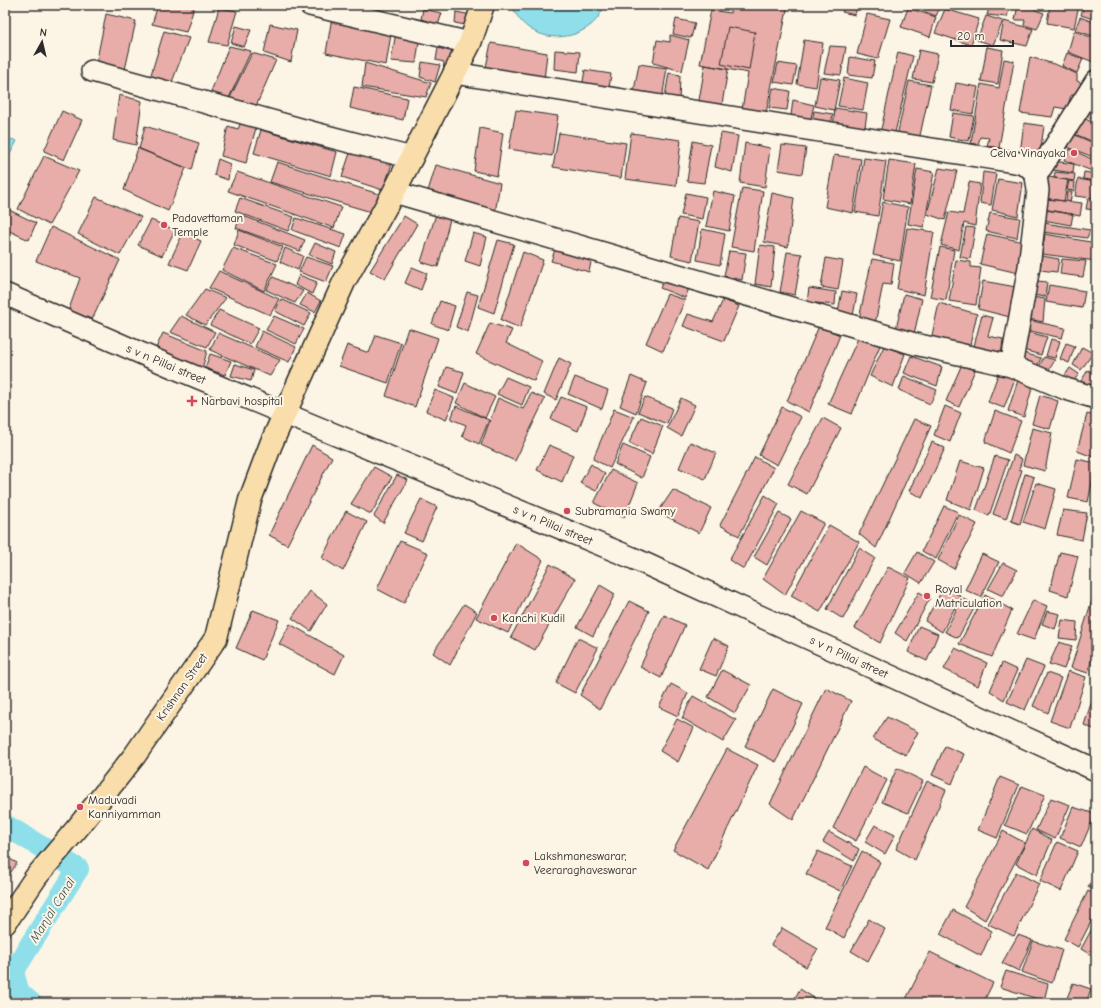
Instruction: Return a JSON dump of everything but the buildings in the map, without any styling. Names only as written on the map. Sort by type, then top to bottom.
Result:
[{"type":"main road","name":"Krishnan Street","points":[[5,923],[36,877],[79,826],[135,755],[216,638],[250,500],[271,444],[344,282],[412,158],[470,43],[483,5]]},
{"type":"street","points":[[310,5],[470,43]]},
{"type":"street","points":[[92,71],[314,133],[412,158]]},
{"type":"street","points":[[454,73],[1020,163],[1030,167],[1036,176],[1038,190],[1029,267],[1011,366]]},
{"type":"street","points":[[1036,176],[1096,81]]},
{"type":"street","points":[[394,192],[915,344],[1011,366],[1066,389],[1096,398]]},
{"type":"street","name":"s v n Pillai street","points":[[5,294],[177,369],[635,559],[1096,770]]},
{"type":"water","points":[[512,5],[604,5],[595,21],[581,32],[569,36],[557,37],[546,36],[535,32],[525,25],[517,16]]},
{"type":"water","points":[[5,137],[17,141],[5,164]]},
{"type":"waterway","name":"Manjal Canal","points":[[5,825],[78,869],[13,972],[19,993],[31,1003]]},
{"type":"place","name":"Celva Vinayaka","points":[[1074,153]]},
{"type":"place","name":"Padavettaman Temple","points":[[164,225]]},
{"type":"place","name":"Narbavi hospital","points":[[192,401]]},
{"type":"place","name":"Subramania Swamy","points":[[567,511]]},
{"type":"place","name":"Royal Matriculation","points":[[927,596]]},
{"type":"place","name":"Kanchi Kudil","points":[[494,618]]},
{"type":"place","name":"Maduvadi Kanniyamman","points":[[80,807]]},
{"type":"place","name":"Lakshmaneswarar, Veeraraghaveswarar","points":[[526,863]]}]
